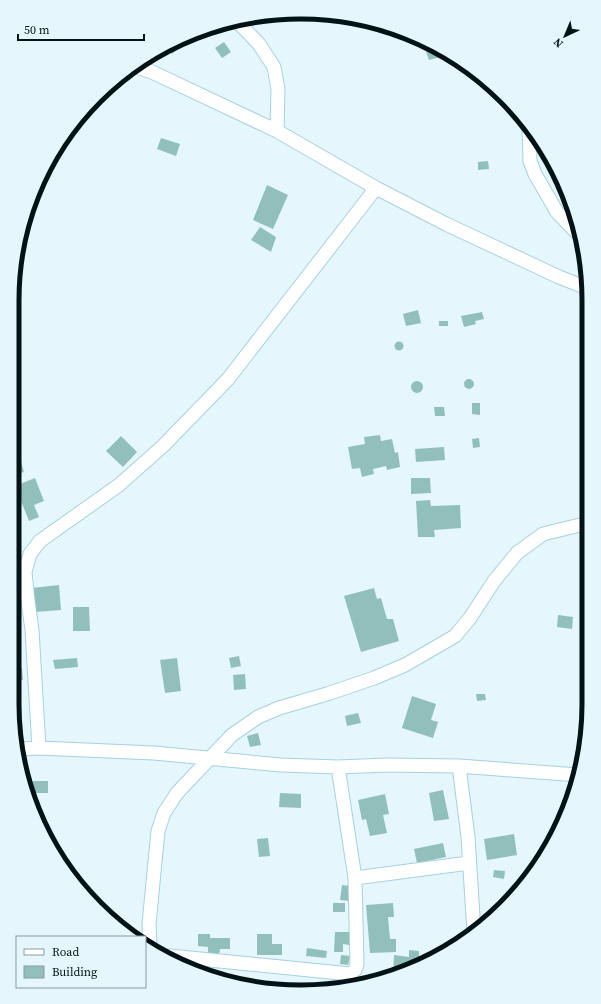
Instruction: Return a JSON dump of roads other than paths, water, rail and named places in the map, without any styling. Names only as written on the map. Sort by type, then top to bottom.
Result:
[{"type":"street","points":[[241,25],[259,44],[274,67],[278,89],[277,131]]},
{"type":"street","points":[[141,68],[152,72],[277,131],[376,188],[453,227],[559,277],[581,286]]},
{"type":"street","points":[[529,136],[530,161],[534,174],[557,212],[572,228]]},
{"type":"street","points":[[39,748],[32,630],[25,572],[30,554],[40,541],[119,485],[158,451],[228,379],[376,188]]},
{"type":"street","points":[[150,941],[149,924],[158,831],[164,813],[177,793],[232,735],[258,717],[279,708],[374,678],[405,665],[455,636],[470,618],[494,581],[517,553],[543,534],[582,524]]},
{"type":"street","points":[[22,749],[39,748],[154,752],[210,759],[338,768],[386,765],[459,766],[572,775]]},
{"type":"street","points":[[459,766],[468,837],[474,926]]},
{"type":"street","points":[[178,957],[350,974],[355,970],[357,964],[355,878],[338,768]]},
{"type":"street","points":[[355,878],[470,863]]}]
